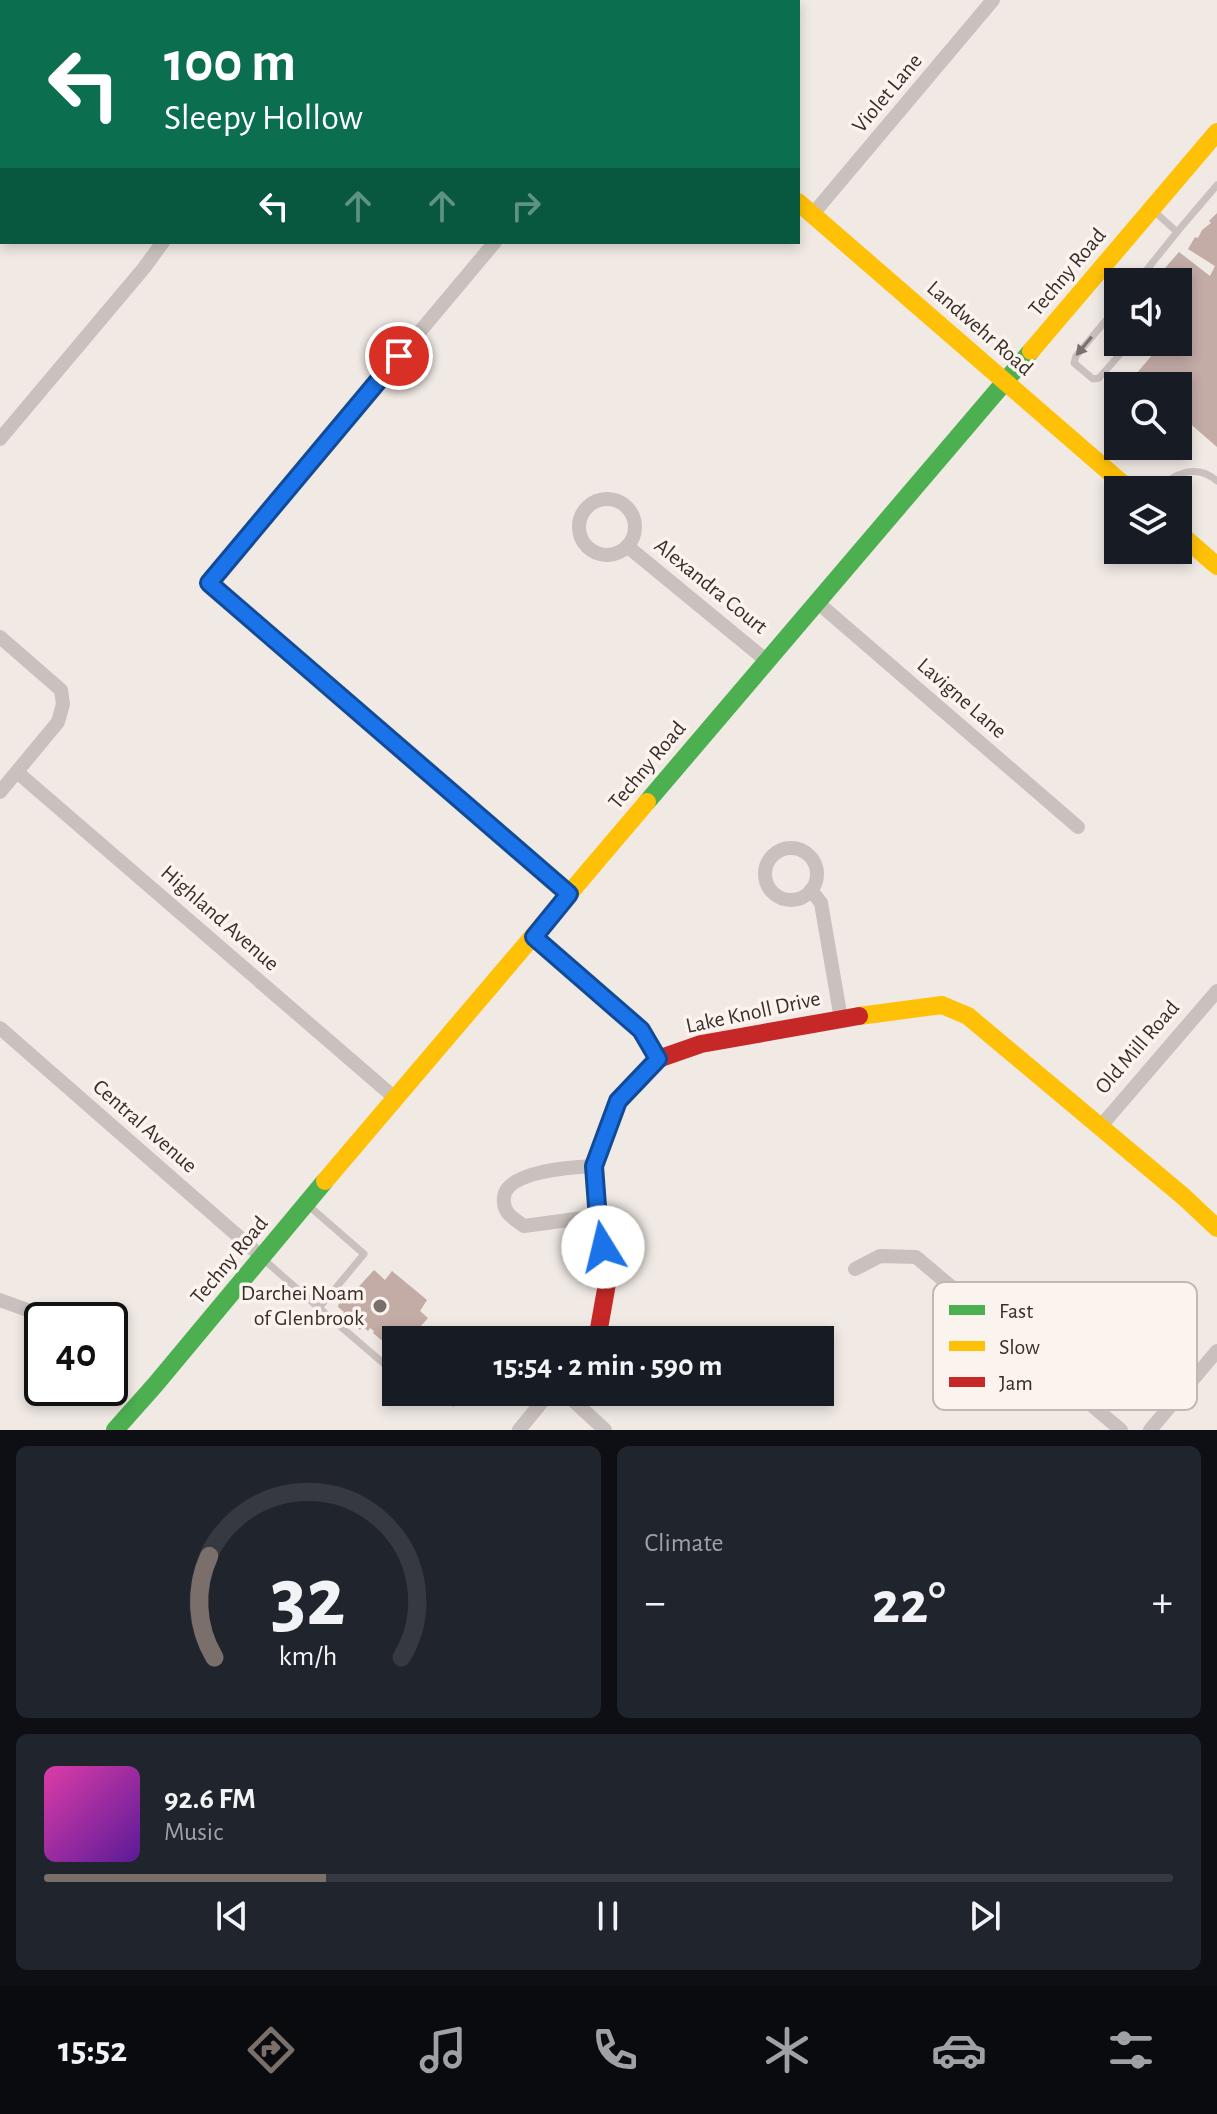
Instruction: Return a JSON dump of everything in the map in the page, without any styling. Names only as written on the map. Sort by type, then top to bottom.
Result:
[{"type":"main road","name":"Techny Road","points":[[115,1430],[1217,132]]},
{"type":"main road","name":"Landwehr Road","points":[[805,208],[1114,476]]},
{"type":"main road","points":[[1192,544],[1217,566]]},
{"type":"main road","name":"Lake Knoll Drive","points":[[599,1326],[608,1278],[594,1166],[618,1101],[658,1059],[701,1044],[942,1005],[968,1016],[1100,1127]]},
{"type":"main road","name":"Old Mill Road","points":[[1100,1127],[1217,1228]]},
{"type":"street","name":"Violet Lane","points":[[805,208],[993,0]]},
{"type":"street","points":[[0,439],[162,244]]},
{"type":"street","points":[[493,244],[209,583],[569,894]]},
{"type":"street","name":"Alexandra Court","points":[[609,499],[628,508],[635,527],[627,546],[616,554],[608,555],[588,548],[579,530],[581,516],[589,504],[609,499]]},
{"type":"street","name":"Alexandra Court","points":[[627,546],[767,661]]},
{"type":"street","name":"Lavigne Lane","points":[[817,602],[1078,827]]},
{"type":"street","points":[[0,637],[61,690],[63,704],[58,722],[0,792]]},
{"type":"street","name":"Highland Avenue","points":[[17,772],[395,1098]]},
{"type":"street","name":"Lake Knoll Drive","points":[[811,890],[821,903],[841,1019]]},
{"type":"street","points":[[534,937],[641,1030],[658,1059]]},
{"type":"street","name":"Old Mill Road","points":[[1100,1127],[1217,991]]},
{"type":"street","name":"Central Avenue","points":[[0,1028],[262,1257]]},
{"type":"street","points":[[594,1166],[572,1167],[516,1179],[505,1190],[503,1203],[508,1215],[524,1226],[598,1216]]},
{"type":"street","points":[[855,1269],[880,1256],[916,1257],[946,1282]]},
{"type":"street","points":[[0,1300],[24,1309]]},
{"type":"street","points":[[1197,1375],[1217,1351]]},
{"type":"street","points":[[519,1430],[539,1406]]},
{"type":"street","points":[[579,1406],[605,1430]]},
{"type":"street","points":[[1097,1410],[1121,1430]]},
{"type":"street","points":[[1150,1430],[1167,1410]]},
{"type":"lane","points":[[1148,268],[1217,185]]},
{"type":"lane","points":[[1152,209],[1177,232]]},
{"type":"lane","points":[[1104,323],[1076,356],[1074,363],[1093,379],[1099,378],[1118,356]]},
{"type":"lane","points":[[1174,476],[1195,471],[1210,475],[1217,481]]},
{"type":"lane","points":[[307,1204],[364,1254],[319,1308]]},
{"type":"lane","points":[[262,1257],[382,1362]]},
{"type":"building","points":[[1217,213],[1217,447],[1192,425],[1192,372],[1138,372],[1151,356],[1192,356],[1192,268],[1165,268],[1179,252],[1210,276],[1215,266],[1188,249],[1195,237],[1198,238],[1211,223],[1209,221]]},
{"type":"building","points":[[374,1270],[385,1280],[392,1271],[427,1300],[420,1311],[428,1318],[421,1326],[382,1326],[382,1341],[370,1328],[368,1331],[363,1326],[360,1330],[342,1315],[344,1312],[338,1307],[340,1299],[351,1299]]},
{"type":"traffic: fast","points":[[647,802],[1031,351]]},
{"type":"traffic: fast","points":[[115,1430],[325,1181]]},
{"type":"traffic: slow","points":[[1031,351],[1217,132]]},
{"type":"traffic: slow","points":[[800,204],[1114,476]]},
{"type":"traffic: slow","points":[[1192,544],[1217,566]]},
{"type":"traffic: slow","points":[[325,1181],[647,802]]},
{"type":"traffic: slow","points":[[859,1016],[942,1005],[968,1016],[1217,1228]]},
{"type":"traffic: jam","points":[[599,1326],[608,1278],[594,1166],[618,1101],[658,1059],[701,1044],[859,1016]]},
{"type":"place","name":"Darchei Noam of Glenbrook","points":[[380,1306]]},
{"type":"route","points":[[399,356],[209,583],[569,894],[534,937],[641,1030],[658,1059],[618,1101],[594,1166],[603,1247]]}]
